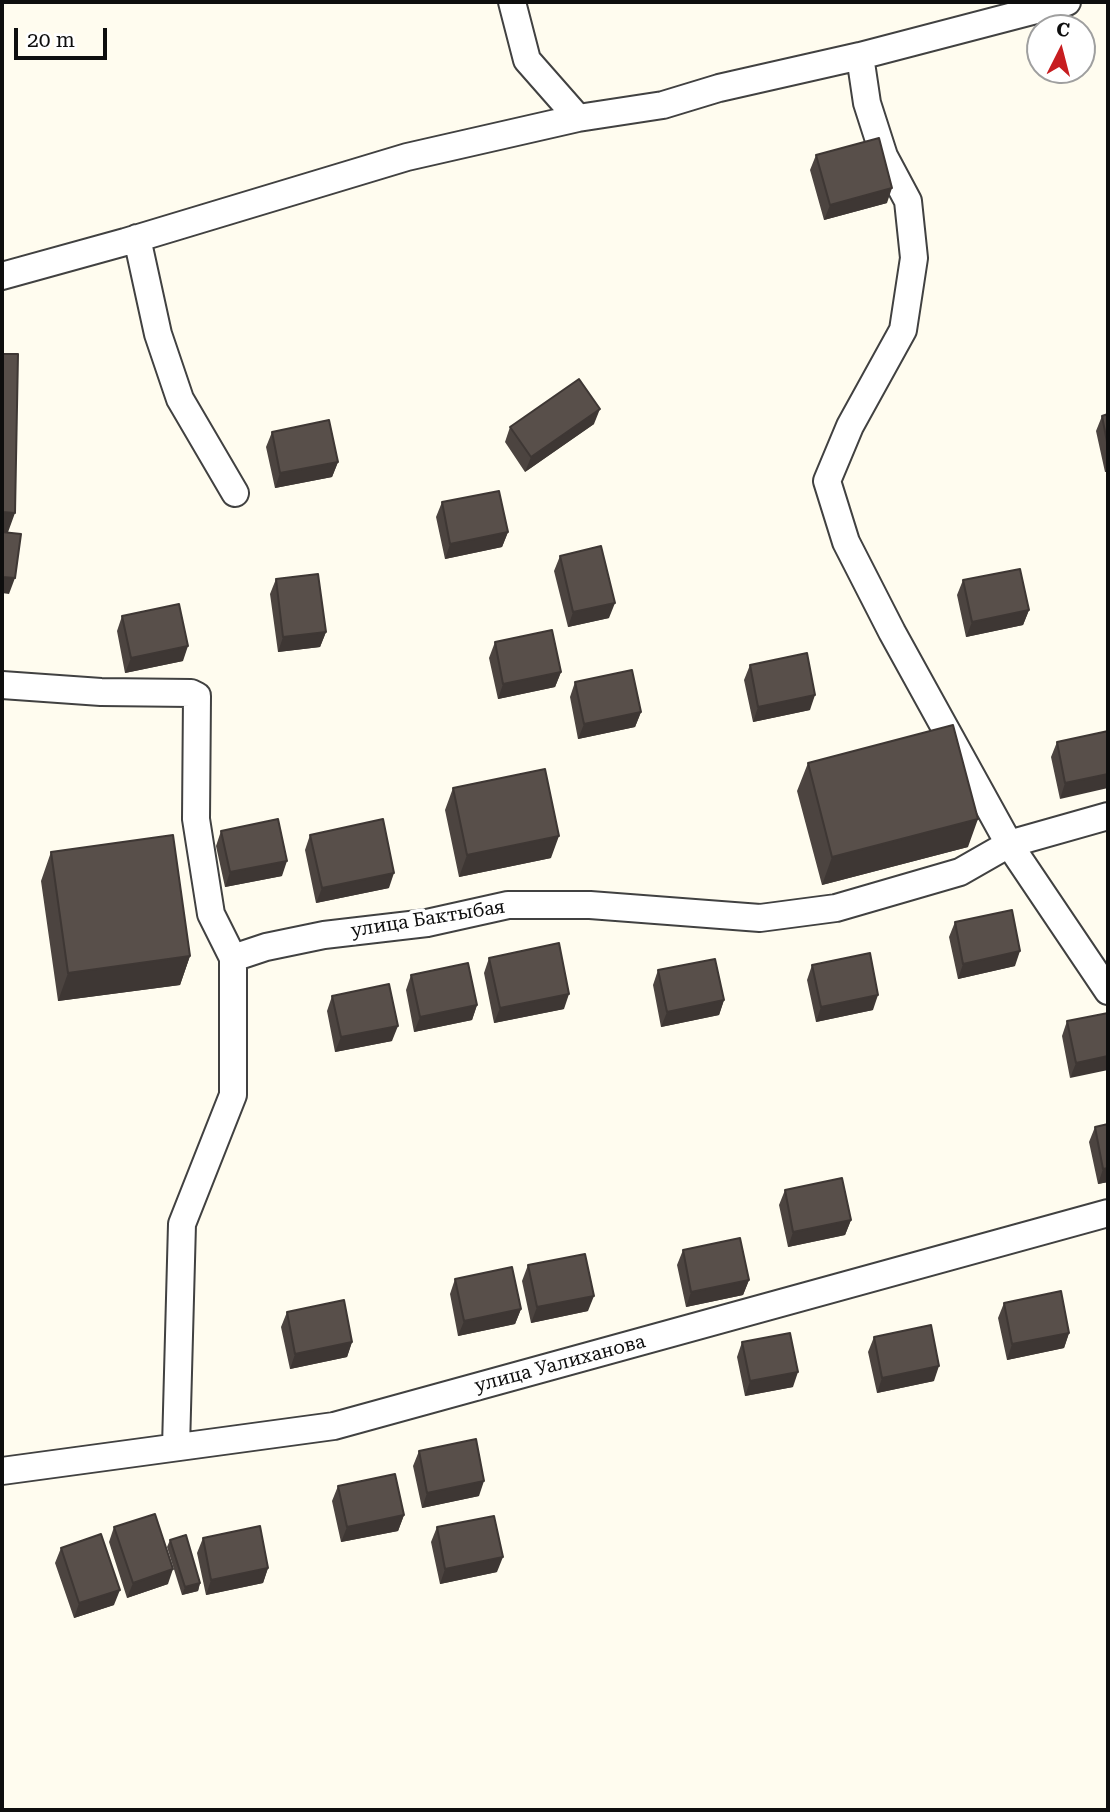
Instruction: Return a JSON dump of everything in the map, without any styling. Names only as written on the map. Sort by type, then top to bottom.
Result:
[{"type":"street","points":[[512,2],[527,60],[578,118]]},
{"type":"street","points":[[2,276],[138,239],[407,157],[578,118],[663,105],[719,88],[860,56],[1068,2]]},
{"type":"street","points":[[860,56],[867,103],[884,156],[908,201],[914,258],[903,330],[850,426],[827,481],[846,542],[892,632],[1009,844],[1108,991]]},
{"type":"street","points":[[138,239],[158,334],[180,400],[235,493]]},
{"type":"street","points":[[2,685],[101,692],[191,693],[197,696],[196,818],[211,914],[233,958],[233,1095],[182,1224],[176,1447]]},
{"type":"street","name":"улица Бактыбая","points":[[233,958],[266,947],[324,935],[427,923],[508,905],[590,905],[760,918],[836,908],[960,872],[1009,844],[1108,816]]},
{"type":"street","name":"улица Уалиханова","points":[[2,1471],[334,1426],[1108,1213]]},
{"type":"building","points":[[879,138],[892,188],[830,205],[816,155]]},
{"type":"building","points":[[2,354],[18,354],[15,513],[2,512]]},
{"type":"building","points":[[579,379],[600,409],[531,457],[510,427]]},
{"type":"building","points":[[1108,414],[1108,447],[1102,416]]},
{"type":"building","points":[[329,420],[338,462],[280,473],[272,432]]},
{"type":"building","points":[[499,491],[508,532],[450,544],[442,502]]},
{"type":"building","points":[[2,532],[21,534],[15,578],[2,577]]},
{"type":"building","points":[[601,546],[615,603],[573,612],[560,556]]},
{"type":"building","points":[[1020,569],[1029,610],[972,622],[963,580]]},
{"type":"building","points":[[318,574],[326,632],[283,637],[276,579]]},
{"type":"building","points":[[179,604],[188,646],[131,658],[122,616]]},
{"type":"building","points":[[552,630],[561,672],[503,684],[495,642]]},
{"type":"building","points":[[807,653],[815,695],[758,707],[750,665]]},
{"type":"building","points":[[632,670],[641,712],[584,724],[575,682]]},
{"type":"building","points":[[953,725],[978,819],[832,857],[808,763]]},
{"type":"building","points":[[1108,731],[1108,774],[1065,783],[1057,742]]},
{"type":"building","points":[[545,769],[559,836],[467,855],[453,788]]},
{"type":"building","points":[[278,819],[287,861],[230,872],[221,831]]},
{"type":"building","points":[[383,819],[394,873],[322,888],[310,835]]},
{"type":"building","points":[[173,835],[190,956],[68,973],[51,852]]},
{"type":"building","points":[[1012,910],[1020,951],[963,964],[955,922]]},
{"type":"building","points":[[559,943],[569,994],[500,1008],[489,958]]},
{"type":"building","points":[[870,953],[878,995],[821,1007],[812,965]]},
{"type":"building","points":[[715,959],[724,1000],[667,1012],[658,970]]},
{"type":"building","points":[[468,963],[477,1005],[420,1017],[411,975]]},
{"type":"building","points":[[389,984],[398,1026],[341,1037],[332,996]]},
{"type":"building","points":[[1108,1013],[1108,1056],[1076,1063],[1067,1021]]},
{"type":"building","points":[[1108,1124],[1108,1168],[1103,1169],[1095,1127]]},
{"type":"building","points":[[842,1178],[851,1220],[793,1232],[785,1190]]},
{"type":"building","points":[[740,1238],[749,1280],[691,1292],[683,1250]]},
{"type":"building","points":[[585,1254],[594,1296],[537,1307],[528,1265]]},
{"type":"building","points":[[512,1267],[521,1309],[464,1321],[455,1279]]},
{"type":"building","points":[[1061,1291],[1069,1333],[1012,1344],[1004,1303]]},
{"type":"building","points":[[344,1300],[352,1342],[295,1354],[287,1312]]},
{"type":"building","points":[[931,1325],[939,1366],[882,1378],[874,1337]]},
{"type":"building","points":[[790,1333],[798,1372],[750,1381],[742,1342]]},
{"type":"building","points":[[476,1439],[484,1481],[427,1493],[419,1451]]},
{"type":"building","points":[[395,1474],[404,1515],[347,1527],[338,1486]]},
{"type":"building","points":[[155,1514],[173,1569],[133,1583],[114,1527]]},
{"type":"building","points":[[494,1516],[503,1557],[445,1569],[437,1527]]},
{"type":"building","points":[[260,1526],[268,1568],[211,1580],[203,1538]]},
{"type":"building","points":[[101,1534],[120,1590],[79,1603],[61,1548]]},
{"type":"building","points":[[186,1535],[200,1583],[185,1587],[170,1540]]}]
